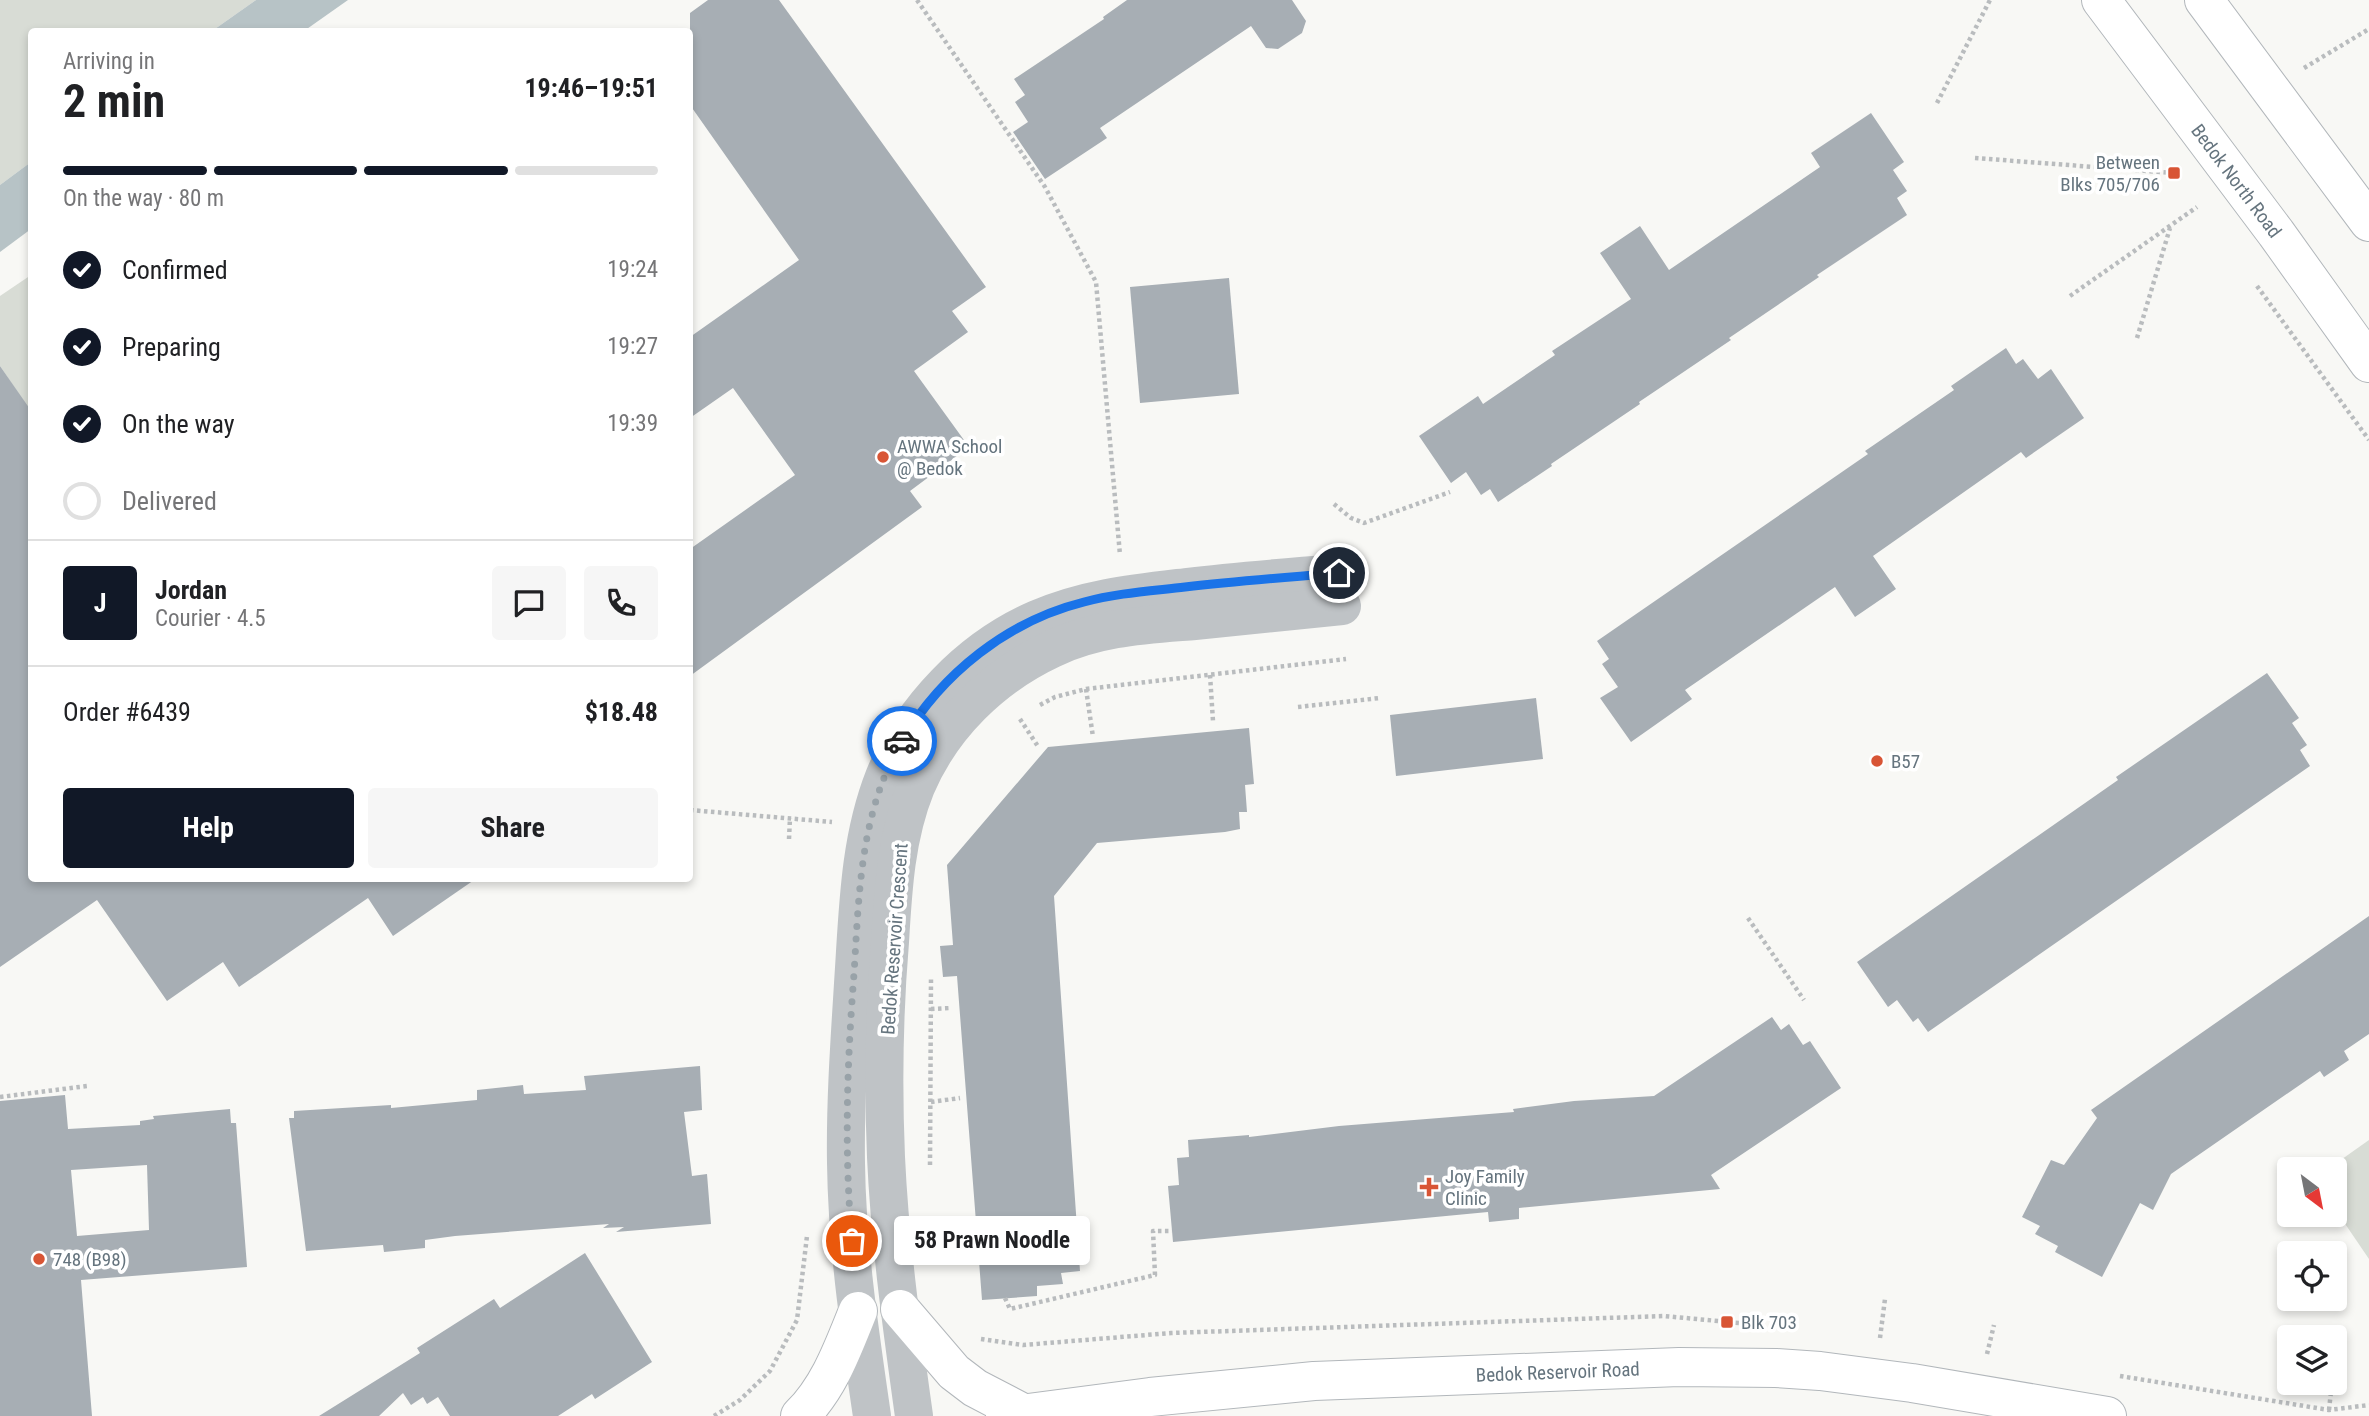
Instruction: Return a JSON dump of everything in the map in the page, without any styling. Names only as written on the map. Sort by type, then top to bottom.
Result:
[{"type":"main road","name":"Bedok North Road","points":[[2101,0],[2276,233],[2369,363]]},
{"type":"main road","points":[[2204,0],[2369,222]]},
{"type":"main road","points":[[900,1309],[954,1372],[1014,1415]]},
{"type":"main road","points":[[800,1416],[814,1403],[835,1366],[858,1311]]},
{"type":"main road","name":"Bedok Reservoir Road","points":[[1014,1415],[1150,1397],[1314,1381],[1679,1367],[1820,1371],[1912,1383],[2107,1416]]},
{"type":"street","name":"Bedok Reservoir Crescent","points":[[872,1416],[858,1311],[846,1163],[848,1066],[865,846],[869,821],[895,752],[922,711],[955,674],[994,643],[1031,621],[1072,606],[1108,597],[1233,582],[1341,590],[1117,629],[1074,640],[1034,658],[997,682],[964,713],[937,747],[917,785],[904,826],[893,897],[885,1100],[886,1161],[900,1309],[914,1416]]},
{"type":"path","points":[[917,0],[1045,187],[1096,282],[1121,568]]},
{"type":"path","points":[[1937,103],[1990,0]]},
{"type":"path","points":[[2296,73],[2369,29]]},
{"type":"path","points":[[1975,158],[2174,173]]},
{"type":"path","points":[[2070,296],[2170,228],[2197,206]]},
{"type":"path","points":[[2137,338],[2170,228]]},
{"type":"path","points":[[2257,286],[2369,440]]},
{"type":"path","points":[[1334,504],[1351,519],[1364,523],[1450,492]]},
{"type":"path","points":[[1034,709],[1055,697],[1086,689],[1346,659]]},
{"type":"path","points":[[1210,675],[1213,721]]},
{"type":"path","points":[[1086,689],[1093,737]]},
{"type":"path","points":[[1298,707],[1380,698]]},
{"type":"path","points":[[1012,726],[1022,717],[1040,748]]},
{"type":"path","points":[[693,810],[837,822]]},
{"type":"path","points":[[789,839],[790,818]]},
{"type":"path","points":[[1748,918],[1804,1000]]},
{"type":"path","points":[[929,1175],[931,970]]},
{"type":"path","points":[[931,1009],[951,1008]]},
{"type":"path","points":[[0,1097],[87,1086]]},
{"type":"path","points":[[931,1102],[960,1098]]},
{"type":"path","points":[[929,1242],[928,1229],[977,1227]]},
{"type":"path","points":[[1006,1298],[1010,1309],[1155,1275],[1153,1231],[1172,1231]]},
{"type":"path","points":[[1867,1336],[1880,1338],[1885,1299]]},
{"type":"path","points":[[974,1334],[983,1341],[1023,1345],[1171,1334],[1664,1315],[1752,1325]]},
{"type":"path","points":[[1990,1343],[1994,1325]]},
{"type":"path","points":[[1986,1355],[2000,1357]]},
{"type":"path","points":[[2120,1376],[2329,1410],[2369,1405]]},
{"type":"path","points":[[2329,1410],[2331,1395]]},
{"type":"shaded area","points":[[0,0],[256,0],[216,28],[28,28],[28,164],[0,185]]},
{"type":"shaded area","points":[[256,0],[348,0],[308,28],[216,28]]},
{"type":"shaded area","points":[[28,164],[28,231],[0,252],[0,185]]},
{"type":"shaded area","points":[[28,277],[28,408],[0,366],[0,296]]},
{"type":"shaded area","points":[[2369,1140],[2369,1259],[2347,1227],[2345,1157]]},
{"type":"building","points":[[708,0],[779,0],[986,287],[952,311],[968,332],[914,371],[969,447],[910,491],[922,507],[693,674],[693,547],[795,475],[733,388],[693,416],[693,335],[799,260],[693,109],[693,28],[690,28],[690,13]]},
{"type":"building","points":[[1127,0],[1292,0],[1306,21],[1302,33],[1278,49],[1266,48],[1251,26],[1100,128],[1107,138],[1045,179],[1013,132],[1028,122],[1015,102],[1025,95],[1014,79],[1104,19],[1103,17]]},
{"type":"building","points":[[1871,113],[1904,162],[1893,170],[1907,191],[1897,198],[1907,215],[1817,275],[1819,277],[1729,338],[1731,340],[1498,502],[1490,489],[1481,495],[1466,472],[1451,483],[1419,436],[1478,396],[1483,404],[1555,355],[1552,351],[1631,299],[1600,253],[1640,226],[1669,270],[1820,167],[1811,153]]},
{"type":"building","points":[[1229,278],[1239,394],[1140,403],[1130,287]]},
{"type":"building","points":[[2006,348],[2016,364],[2023,359],[2038,379],[2051,369],[2084,418],[2026,458],[2021,452],[1873,556],[1896,589],[1855,617],[1835,587],[1685,690],[1692,699],[1631,742],[1600,698],[1618,687],[1602,664],[1609,659],[1597,641],[1868,454],[1865,451],[1954,390],[1951,386]]},
{"type":"building","points":[[0,366],[28,406],[28,882],[471,882],[393,936],[368,898],[239,987],[223,962],[167,1001],[97,900],[0,967]]},
{"type":"building","points":[[2267,673],[2299,718],[2292,723],[2307,745],[2300,750],[2310,766],[1928,1032],[1918,1018],[1913,1022],[1897,1000],[1888,1007],[1857,962]]},
{"type":"building","points":[[1536,698],[1543,759],[1396,776],[1390,715]]},
{"type":"building","points":[[1249,728],[1254,784],[1245,785],[1247,812],[1239,812],[1240,829],[1097,843],[1054,896],[1080,1271],[1061,1273],[1063,1284],[1037,1286],[1037,1296],[982,1300],[957,976],[943,977],[940,946],[953,945],[947,865],[1048,747]]},
{"type":"building","points":[[2369,916],[2369,1034],[2344,1051],[2349,1060],[2324,1077],[2320,1071],[2171,1174],[2153,1210],[2140,1203],[2102,1277],[2055,1252],[2058,1246],[2035,1234],[2040,1226],[2022,1217],[2051,1160],[2064,1165],[2097,1118],[2091,1110]]},
{"type":"building","points":[[1772,1017],[1781,1030],[1789,1024],[1803,1045],[1810,1041],[1841,1088],[1711,1175],[1720,1189],[1519,1208],[1519,1219],[1489,1222],[1488,1212],[1173,1242],[1168,1186],[1179,1185],[1177,1158],[1189,1157],[1188,1140],[1249,1137],[1339,1126],[1514,1112],[1513,1109],[1574,1101],[1654,1096]]},
{"type":"building","points":[[700,1066],[702,1110],[684,1112],[692,1176],[707,1174],[711,1224],[616,1232],[624,1227],[603,1228],[609,1224],[455,1236],[425,1240],[425,1248],[384,1252],[383,1245],[306,1251],[289,1118],[294,1118],[294,1111],[391,1105],[391,1108],[477,1100],[477,1090],[523,1085],[524,1094],[586,1090],[584,1076]]},
{"type":"building","points":[[65,1095],[68,1129],[140,1125],[140,1121],[154,1119],[153,1116],[230,1109],[231,1123],[236,1123],[247,1267],[81,1280],[92,1416],[0,1416],[0,1101]],"holes":[[[147,1165],[149,1230],[77,1236],[71,1170]]]},
{"type":"building","points":[[585,1253],[652,1362],[595,1399],[592,1394],[558,1416],[450,1416],[438,1397],[427,1404],[423,1397],[411,1405],[403,1393],[379,1416],[319,1416],[420,1353],[417,1348],[494,1299],[500,1308]]},
{"type":"way so far","points":[[852,1241],[846,1163],[848,1066],[859,900],[869,821],[885,775],[902,741]]},
{"type":"place","name":"Between Blks 705/706","points":[[2174,173]]},
{"type":"place","name":"AWWA School @ Bedok","points":[[883,457]]},
{"type":"place","name":"B57","points":[[1877,761]]},
{"type":"place","name":"Joy Family Clinic","points":[[1429,1187]]},
{"type":"place","name":"58 Prawn Noodle","points":[[852,1241]]},
{"type":"place","name":"748 (B98)","points":[[39,1259]]},
{"type":"place","name":"Blk 703","points":[[1727,1322]]},
{"type":"route","points":[[902,741],[922,711],[955,674],[994,643],[1037,619],[1072,606],[1133,593],[1339,573]]}]
